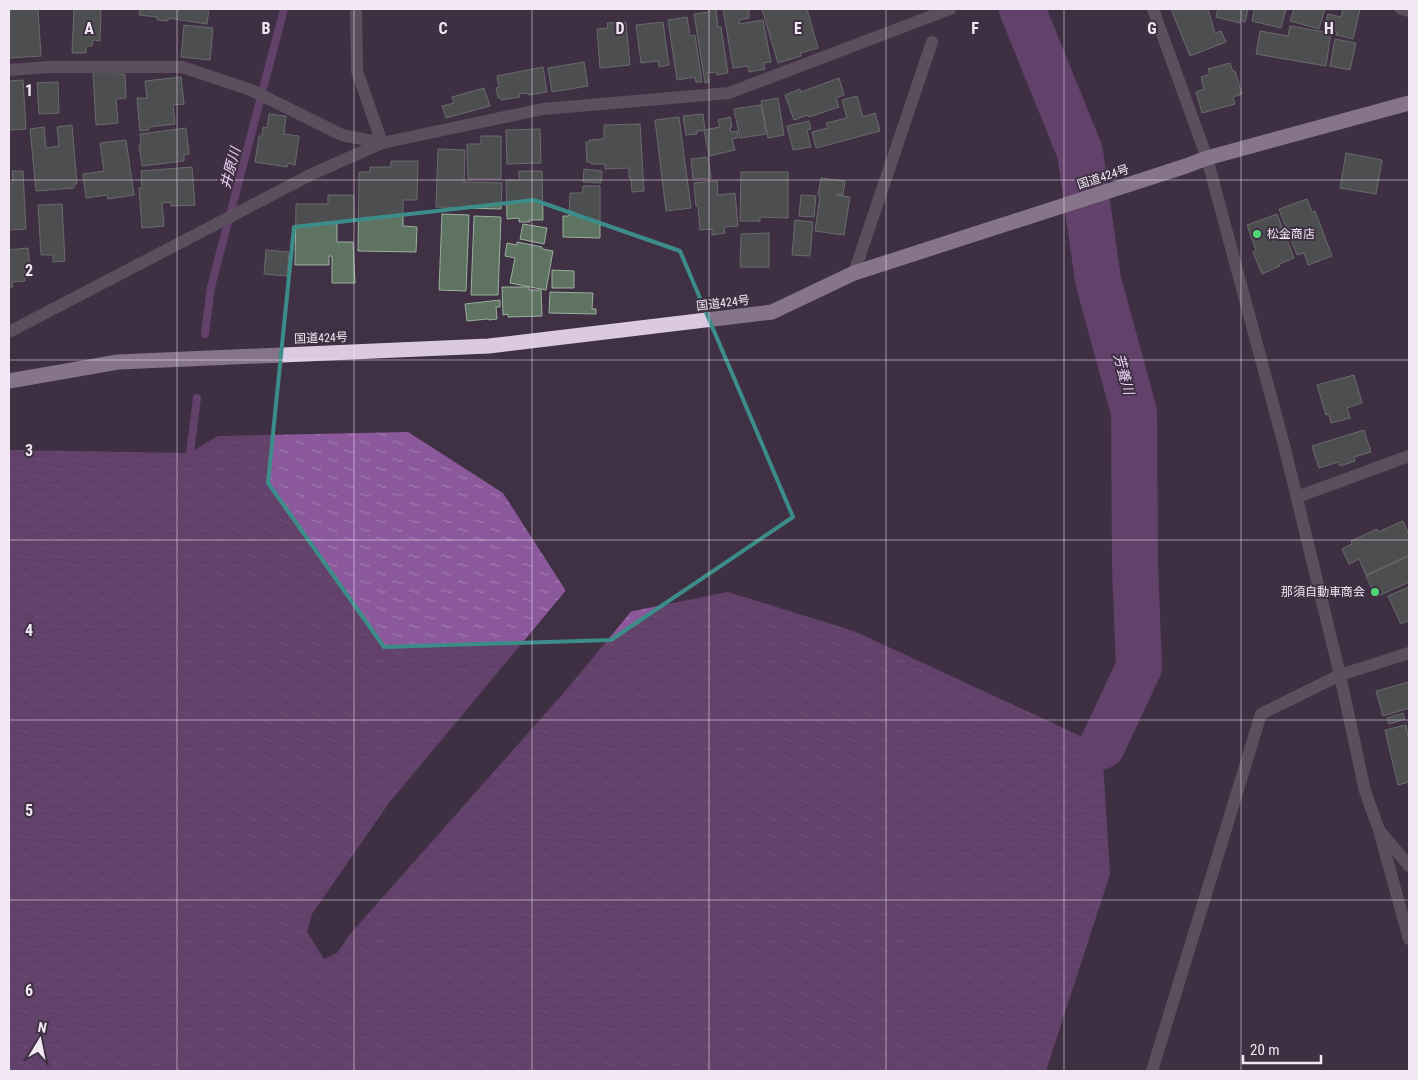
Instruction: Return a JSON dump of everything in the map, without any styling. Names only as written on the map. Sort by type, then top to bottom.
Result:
[{"type":"highway","name":"国道424号","points":[[9,381],[118,362],[489,346],[762,314],[772,312],[854,273],[1207,158],[1409,103]]},
{"type":"street","points":[[356,9],[357,71],[382,143]]},
{"type":"street","points":[[9,332],[312,174],[382,143],[543,108],[729,92],[936,11],[950,9]]},
{"type":"street","points":[[1153,9],[1207,158],[1297,497],[1340,675],[1365,791],[1379,830],[1409,939]]},
{"type":"street","points":[[1401,9],[1409,11]]},
{"type":"street","points":[[854,273],[932,42]]},
{"type":"street","points":[[9,70],[49,67],[182,67],[251,90],[342,135],[382,143]]},
{"type":"street","points":[[1297,497],[1409,456]]},
{"type":"street","points":[[1152,1071],[1260,714],[1340,675],[1409,654]]},
{"type":"street","points":[[1379,830],[1409,866]]},
{"type":"highlighted area","points":[[534,200],[680,251],[793,517],[611,640],[384,647],[268,483],[294,227]]},
{"type":"water","points":[[408,432],[503,493],[566,591],[608,616],[728,592],[854,631],[1102,746],[1110,874],[1046,1071],[9,1071],[9,450],[189,453],[218,436]]},
{"type":"pier","points":[[567,589],[609,613],[634,608],[567,689],[351,933],[337,953],[324,959],[307,932],[312,914],[389,803]]},
{"type":"building","points":[[9,9],[38,9],[41,56],[9,58]]},
{"type":"building","points":[[74,9],[101,9],[100,41],[93,40],[92,46],[86,46],[86,53],[72,53]]},
{"type":"building","points":[[140,9],[209,9],[207,24],[168,18],[168,21],[157,20],[157,17],[139,15]]},
{"type":"building","points":[[709,9],[716,9],[718,27],[721,27],[728,73],[717,75],[716,72],[707,73],[709,82],[705,83],[694,14],[709,12]]},
{"type":"building","points":[[723,9],[749,9],[749,18],[739,20],[740,24],[763,20],[771,62],[764,63],[765,69],[749,72],[748,66],[733,68]]},
{"type":"building","points":[[762,9],[807,9],[818,48],[800,53],[801,56],[778,63]]},
{"type":"building","points":[[1171,9],[1208,9],[1215,33],[1221,31],[1226,42],[1190,56]]},
{"type":"building","points":[[1218,9],[1248,9],[1245,22],[1240,20],[1240,23],[1216,17]]},
{"type":"building","points":[[1254,9],[1286,9],[1281,28],[1252,21]]},
{"type":"building","points":[[1294,9],[1325,9],[1319,29],[1290,21]]},
{"type":"building","points":[[1343,9],[1360,9],[1353,39],[1336,35],[1337,32],[1324,29],[1328,14],[1341,17]]},
{"type":"building","points":[[687,17],[690,36],[695,35],[702,82],[696,82],[695,77],[677,80],[668,20]]},
{"type":"building","points":[[626,22],[630,65],[600,68],[597,29],[608,28],[607,23]]},
{"type":"building","points":[[663,22],[669,65],[659,67],[658,61],[641,63],[636,25]]},
{"type":"building","points":[[184,25],[213,28],[210,60],[181,57]]},
{"type":"building","points":[[1290,26],[1331,33],[1326,66],[1256,54],[1260,31],[1288,36]]},
{"type":"building","points":[[1335,39],[1356,43],[1350,70],[1330,66]]},
{"type":"building","points":[[584,62],[588,86],[552,92],[548,68]]},
{"type":"building","points":[[1230,63],[1233,72],[1235,71],[1242,94],[1233,97],[1235,104],[1202,113],[1196,92],[1204,89],[1201,77],[1210,74],[1208,69]]},
{"type":"building","points":[[543,67],[547,92],[529,95],[528,93],[519,94],[520,97],[501,100],[500,97],[498,98],[496,88],[499,87],[497,76]]},
{"type":"building","points":[[119,71],[119,74],[125,74],[126,98],[116,99],[118,123],[96,125],[93,72]]},
{"type":"building","points":[[181,77],[184,104],[173,105],[175,124],[149,127],[149,130],[140,131],[137,98],[147,98],[145,81]]},
{"type":"building","points":[[839,78],[844,95],[836,98],[839,107],[794,120],[785,95],[800,89],[801,92]]},
{"type":"building","points":[[23,80],[26,129],[9,130],[9,81]]},
{"type":"building","points":[[58,82],[59,113],[39,114],[37,83]]},
{"type":"building","points":[[484,88],[490,106],[446,118],[442,106],[454,103],[452,97]]},
{"type":"building","points":[[857,96],[863,117],[875,113],[880,131],[816,148],[812,132],[828,128],[826,123],[847,118],[842,100]]},
{"type":"building","points":[[778,98],[784,135],[768,138],[761,101]]},
{"type":"building","points":[[761,105],[766,134],[740,138],[734,109]]},
{"type":"building","points":[[269,114],[286,116],[284,134],[299,136],[295,165],[288,163],[287,167],[255,162],[259,136],[262,136],[263,127],[267,128]]},
{"type":"building","points":[[703,114],[705,130],[697,131],[697,134],[686,135],[683,116]]},
{"type":"building","points":[[679,117],[691,208],[666,211],[655,120]]},
{"type":"building","points":[[730,117],[731,132],[737,131],[738,138],[732,139],[735,150],[709,156],[704,130],[720,127],[718,120]]},
{"type":"building","points":[[809,121],[811,129],[807,130],[811,147],[793,150],[787,126]]},
{"type":"building","points":[[640,124],[644,191],[632,192],[629,168],[605,169],[605,164],[591,164],[591,162],[587,162],[586,142],[604,139],[604,125]]},
{"type":"building","points":[[72,125],[77,184],[74,184],[74,188],[36,191],[30,129],[44,127],[46,148],[59,146],[57,127]]},
{"type":"building","points":[[186,128],[189,154],[184,155],[184,161],[142,166],[139,145],[141,144],[140,134]]},
{"type":"building","points":[[540,129],[541,163],[507,164],[506,130]]},
{"type":"building","points":[[481,136],[501,136],[501,179],[468,179],[467,144],[481,144]]},
{"type":"building","points":[[126,140],[134,195],[108,199],[107,195],[86,198],[83,174],[104,171],[100,143]]},
{"type":"building","points":[[438,149],[465,150],[464,182],[502,183],[501,209],[436,207]]},
{"type":"building","points":[[1346,153],[1382,160],[1376,194],[1340,188]]},
{"type":"building","points":[[708,157],[711,178],[693,179],[691,159]]},
{"type":"building","points":[[391,161],[418,161],[417,200],[403,200],[403,226],[417,227],[416,252],[358,251],[359,172],[370,172],[370,167],[391,167]]},
{"type":"building","points":[[192,167],[195,205],[171,206],[171,202],[162,203],[164,226],[142,228],[139,188],[142,188],[141,171]]},
{"type":"building","points":[[584,169],[602,171],[601,183],[583,182]]},
{"type":"building","points":[[12,171],[23,171],[26,229],[9,230],[9,183],[13,183]]},
{"type":"building","points":[[519,171],[542,171],[543,220],[519,222],[519,218],[507,219],[506,180],[519,180]]},
{"type":"building","points":[[741,172],[788,172],[788,218],[760,217],[760,221],[740,221]]},
{"type":"building","points":[[821,178],[845,181],[843,195],[836,194],[850,197],[844,235],[815,231]]},
{"type":"building","points":[[717,181],[718,195],[735,193],[738,226],[724,227],[725,233],[712,235],[712,229],[700,230],[694,183]]},
{"type":"building","points":[[583,186],[600,186],[600,238],[563,237],[563,216],[569,216],[570,193],[582,193]]},
{"type":"building","points":[[328,195],[354,195],[354,221],[337,221],[337,242],[353,242],[355,283],[332,283],[332,256],[329,256],[329,265],[295,265],[296,204],[328,204]]},
{"type":"building","points":[[801,195],[816,196],[814,217],[799,216]]},
{"type":"building","points":[[1307,199],[1312,212],[1315,211],[1332,256],[1308,265],[1304,253],[1297,255],[1279,209]]},
{"type":"building","points":[[62,204],[65,261],[53,262],[53,255],[41,255],[38,205]]},
{"type":"building","points":[[442,214],[469,215],[466,291],[439,290]]},
{"type":"building","points":[[1277,214],[1294,258],[1262,274],[1253,252],[1256,250],[1247,225]]},
{"type":"building","points":[[474,216],[501,217],[498,295],[471,295]]},
{"type":"building","points":[[795,220],[813,222],[810,256],[792,255]]},
{"type":"building","points":[[523,224],[547,228],[544,244],[520,239]]},
{"type":"building","points":[[769,233],[769,267],[740,267],[741,234]]},
{"type":"building","points":[[517,242],[553,251],[546,290],[510,283],[515,258],[505,256],[507,243],[517,245]]},
{"type":"building","points":[[28,248],[30,267],[24,267],[25,281],[12,282],[13,287],[9,287],[9,250]]},
{"type":"building","points":[[266,250],[289,252],[287,276],[264,274]]},
{"type":"building","points":[[552,270],[574,271],[574,288],[552,288]]},
{"type":"building","points":[[502,287],[529,287],[529,290],[541,290],[542,316],[508,317],[508,314],[503,315]]},
{"type":"building","points":[[550,292],[593,293],[592,309],[596,309],[596,314],[549,313]]},
{"type":"building","points":[[500,300],[500,307],[496,307],[497,319],[467,321],[465,304]]},
{"type":"building","points":[[1354,375],[1362,403],[1347,408],[1350,418],[1331,423],[1329,414],[1326,415],[1317,385]]},
{"type":"building","points":[[1364,430],[1371,452],[1354,457],[1355,461],[1340,466],[1338,462],[1319,468],[1312,446]]},
{"type":"building","points":[[1403,521],[1409,535],[1409,555],[1366,575],[1359,559],[1349,564],[1342,549],[1352,544],[1351,541],[1377,529],[1378,532]]},
{"type":"building","points":[[1409,556],[1409,582],[1376,597],[1366,576]]},
{"type":"building","points":[[1409,587],[1409,623],[1408,621],[1401,624],[1388,596]]},
{"type":"building","points":[[1409,682],[1409,708],[1383,716],[1376,691]]},
{"type":"building","points":[[1403,713],[1405,719],[1389,724],[1387,718]]},
{"type":"building","points":[[1406,725],[1409,741],[1409,782],[1398,785],[1385,730]]},
{"type":"waterway","name":"井原川","points":[[205,334],[211,287],[284,9]]},
{"type":"waterway","name":"芳養川","points":[[1022,9],[1080,152],[1098,280],[1134,412],[1135,565],[1139,667],[1102,746]]},
{"type":"waterway","name":"井原川","points":[[190,453],[197,398]]},
{"type":"place","name":"松金商店","points":[[1257,234]]},
{"type":"place","name":"那須自動車商会","points":[[1375,592]]}]
